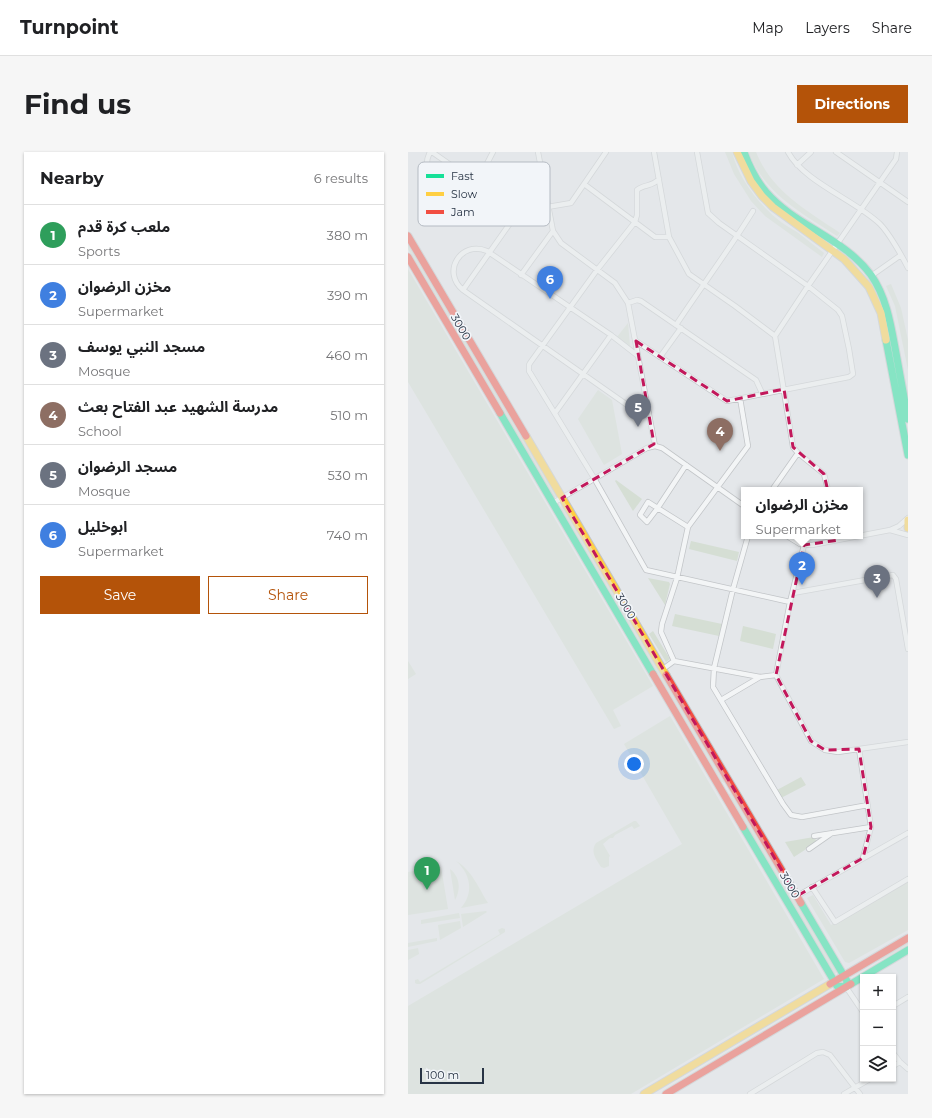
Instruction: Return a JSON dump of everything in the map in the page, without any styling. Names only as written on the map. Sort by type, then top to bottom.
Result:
[{"type":"street","points":[[426,162],[431,152],[446,162]]},
{"type":"street","points":[[488,162],[494,152]]},
{"type":"street","points":[[538,152],[540,162]]},
{"type":"street","points":[[550,207],[571,202],[606,152]]},
{"type":"street","points":[[654,152],[669,237],[689,274],[775,336]]},
{"type":"street","points":[[636,342],[727,401],[849,377],[853,374],[850,349],[842,316],[838,310],[808,286],[719,223],[708,213],[697,152]]},
{"type":"street","points":[[737,152],[751,181],[762,196],[773,207],[835,247],[852,256],[871,276],[882,296],[888,313],[892,352],[908,455]]},
{"type":"street","points":[[744,152],[756,178],[766,192],[777,203],[835,247],[869,287],[881,314],[908,419]]},
{"type":"street","points":[[788,152],[800,169],[880,224],[908,268]]},
{"type":"street","points":[[797,165],[811,152]]},
{"type":"street","points":[[836,152],[908,202]]},
{"type":"street","points":[[827,487],[824,474],[798,453],[793,447],[775,336],[896,159],[897,152]]},
{"type":"street","points":[[659,179],[655,184],[641,187],[637,190],[637,215],[635,222],[597,270],[530,363],[530,371],[594,478],[646,570],[676,578],[790,602]]},
{"type":"street","points":[[584,184],[655,237],[669,237]]},
{"type":"street","points":[[660,357],[703,284],[738,236],[753,211]]},
{"type":"street","points":[[550,217],[553,231],[561,243],[615,283],[628,303],[655,446]]},
{"type":"street","points":[[464,290],[508,226]]},
{"type":"street","points":[[522,274],[553,231]]},
{"type":"street","name":"3000","points":[[408,236],[847,981],[846,987]]},
{"type":"street","points":[[638,356],[610,335],[490,253],[484,250],[473,249],[463,253],[458,258],[455,264],[454,275],[456,282],[464,290],[633,409],[649,413]]},
{"type":"street","points":[[871,276],[901,255]]},
{"type":"street","name":"3000","points":[[408,257],[834,981]]},
{"type":"street","points":[[628,303],[637,300],[641,301],[678,326],[756,380],[762,394]]},
{"type":"street","points":[[555,413],[610,335]]},
{"type":"street","points":[[674,660],[661,632],[662,624],[676,578],[688,527],[748,446],[740,398]]},
{"type":"street","points":[[553,503],[647,448],[655,446],[662,448],[741,504]]},
{"type":"street","points":[[774,487],[798,453]]},
{"type":"street","points":[[686,465],[657,509],[688,527]]},
{"type":"street","points":[[908,519],[908,528]]},
{"type":"street","points":[[863,534],[890,530],[899,526],[908,519]]},
{"type":"street","points":[[890,530],[908,535]]},
{"type":"street","points":[[747,539],[714,668],[713,687],[791,815],[802,817],[868,805]]},
{"type":"street","points":[[792,539],[804,545],[812,545],[834,539]]},
{"type":"street","points":[[804,545],[790,602],[776,675],[811,741],[825,750],[838,752],[908,742]]},
{"type":"street","points":[[793,593],[893,575],[896,579],[908,649]]},
{"type":"street","points":[[663,669],[674,660]]},
{"type":"street","points":[[674,660],[760,678]]},
{"type":"street","points":[[721,700],[760,678],[776,675]]},
{"type":"street","points":[[859,749],[871,827],[863,858]]},
{"type":"street","points":[[723,791],[732,786]]},
{"type":"street","points":[[814,836],[871,827]]},
{"type":"street","points":[[809,849],[834,833]]},
{"type":"street","points":[[797,896],[908,833]]},
{"type":"street","points":[[812,887],[835,922],[908,879]]},
{"type":"street","points":[[644,1094],[908,938]]},
{"type":"street","points":[[666,1094],[908,950]]},
{"type":"street","points":[[834,981],[837,986],[846,987],[862,1010]]},
{"type":"street","points":[[896,1004],[908,998]]},
{"type":"street","points":[[750,1094],[817,1053],[823,1052],[830,1055],[860,1094]]},
{"type":"street","points":[[896,1057],[908,1069]]},
{"type":"street","points":[[896,1064],[900,1062]]},
{"type":"street","points":[[844,1094],[864,1082]]},
{"type":"highlighted area","points":[[636,341],[727,401],[784,389],[793,447],[824,474],[839,540],[804,545],[776,675],[811,741],[825,750],[859,749],[871,827],[863,858],[797,896],[562,498],[654,444]]},
{"type":"shaded area","points":[[725,152],[732,152],[739,171],[755,197],[769,212],[786,226],[797,232],[824,253],[822,257],[765,216],[751,201],[734,174]]},
{"type":"shaded area","points":[[749,152],[756,152],[771,178],[791,199],[840,233],[837,236],[798,211],[774,191],[755,166]]},
{"type":"shaded area","points":[[408,243],[557,496],[554,498],[408,249]]},
{"type":"shaded area","points":[[408,269],[653,686],[613,710],[621,726],[614,729],[408,382]]},
{"type":"shaded area","points":[[891,284],[901,308],[908,340],[908,370],[895,306],[886,286]]},
{"type":"shaded area","points":[[628,323],[630,346],[617,337]]},
{"type":"shaded area","points":[[598,390],[612,400],[622,454],[604,465],[578,419]]},
{"type":"shaded area","points":[[616,480],[642,499],[633,511],[615,481]]},
{"type":"shaded area","points":[[562,505],[724,783],[721,781],[560,507]]},
{"type":"shaded area","points":[[691,541],[739,552],[737,561],[689,549]]},
{"type":"shaded area","points":[[648,578],[669,582],[670,584],[665,605]]},
{"type":"shaded area","points":[[675,614],[722,624],[719,636],[672,626]]},
{"type":"shaded area","points":[[743,626],[776,634],[773,649],[740,641]]},
{"type":"shaded area","points":[[653,631],[670,659],[666,662],[649,634]]},
{"type":"shaded area","points":[[408,661],[416,674],[408,679]]},
{"type":"shaded area","points":[[670,716],[824,979],[631,1094],[408,1094],[408,1006],[682,844],[624,744]]},
{"type":"shaded area","points":[[801,777],[806,785],[781,798],[777,790]]},
{"type":"shaded area","points":[[731,793],[837,972],[835,974],[728,795]]},
{"type":"shaded area","points":[[636,821],[640,826],[634,829],[632,826],[615,835],[613,838],[610,838],[603,844],[610,856],[609,866],[604,868],[601,867],[594,852],[594,846],[596,843]]},
{"type":"shaded area","points":[[814,837],[817,842],[794,857],[785,842]]},
{"type":"shaded area","points":[[456,861],[466,869],[475,880],[488,903],[461,908],[468,896],[469,884],[465,872]]},
{"type":"shaded area","points":[[441,867],[448,909],[408,915],[408,872]]},
{"type":"shaded area","points":[[450,869],[458,879],[459,887],[455,900]]},
{"type":"shaded area","points":[[908,881],[908,930],[849,963],[845,962],[807,898],[813,895],[831,925]]},
{"type":"shaded area","points":[[487,912],[463,927],[461,914]]},
{"type":"shaded area","points":[[459,913],[460,918],[421,924],[421,920]]},
{"type":"shaded area","points":[[460,921],[461,928],[440,940],[438,925]]},
{"type":"shaded area","points":[[502,928],[505,929],[505,932],[420,984],[415,983],[415,980],[418,979],[420,982],[500,934],[498,930]]},
{"type":"shaded area","points":[[437,938],[437,941],[408,947],[408,943]]},
{"type":"shaded area","points":[[908,942],[908,945],[886,958],[875,962]]},
{"type":"shaded area","points":[[418,948],[419,954],[408,960],[408,950]]},
{"type":"traffic: fast","points":[[744,152],[759,183],[778,204],[834,241],[860,262],[871,275],[885,303],[908,419]]},
{"type":"traffic: fast","points":[[886,340],[908,455]]},
{"type":"traffic: fast","points":[[500,413],[653,674]]},
{"type":"traffic: fast","points":[[743,827],[837,986],[846,987],[847,981],[801,903]]},
{"type":"traffic: fast","points":[[851,984],[908,950]]},
{"type":"traffic: slow","points":[[737,152],[751,181],[762,196],[773,207],[844,259],[869,287],[881,313],[886,340]]},
{"type":"traffic: slow","points":[[526,436],[666,675]]},
{"type":"traffic: slow","points":[[908,520],[908,528]]},
{"type":"traffic: slow","points":[[644,1094],[830,984]]},
{"type":"traffic: jam","points":[[408,236],[526,436]]},
{"type":"traffic: jam","points":[[408,257],[500,413]]},
{"type":"traffic: jam","points":[[653,674],[743,827]]},
{"type":"traffic: jam","points":[[666,675],[801,903]]},
{"type":"traffic: jam","points":[[830,984],[908,938]]},
{"type":"traffic: jam","points":[[666,1094],[851,984]]},
{"type":"place","name":"ابوخليل","points":[[550,299]]},
{"type":"place","name":"مسجد الرضوان","points":[[638,427]]},
{"type":"place","name":"مدرسة الشهيد عبد الفتاح بعث","points":[[720,451]]},
{"type":"place","name":"مخزن الرضوان","points":[[802,585]]},
{"type":"place","name":"مسجد النبي يوسف","points":[[877,598]]},
{"type":"place","name":"ملعب كرة قدم","points":[[427,890]]}]
